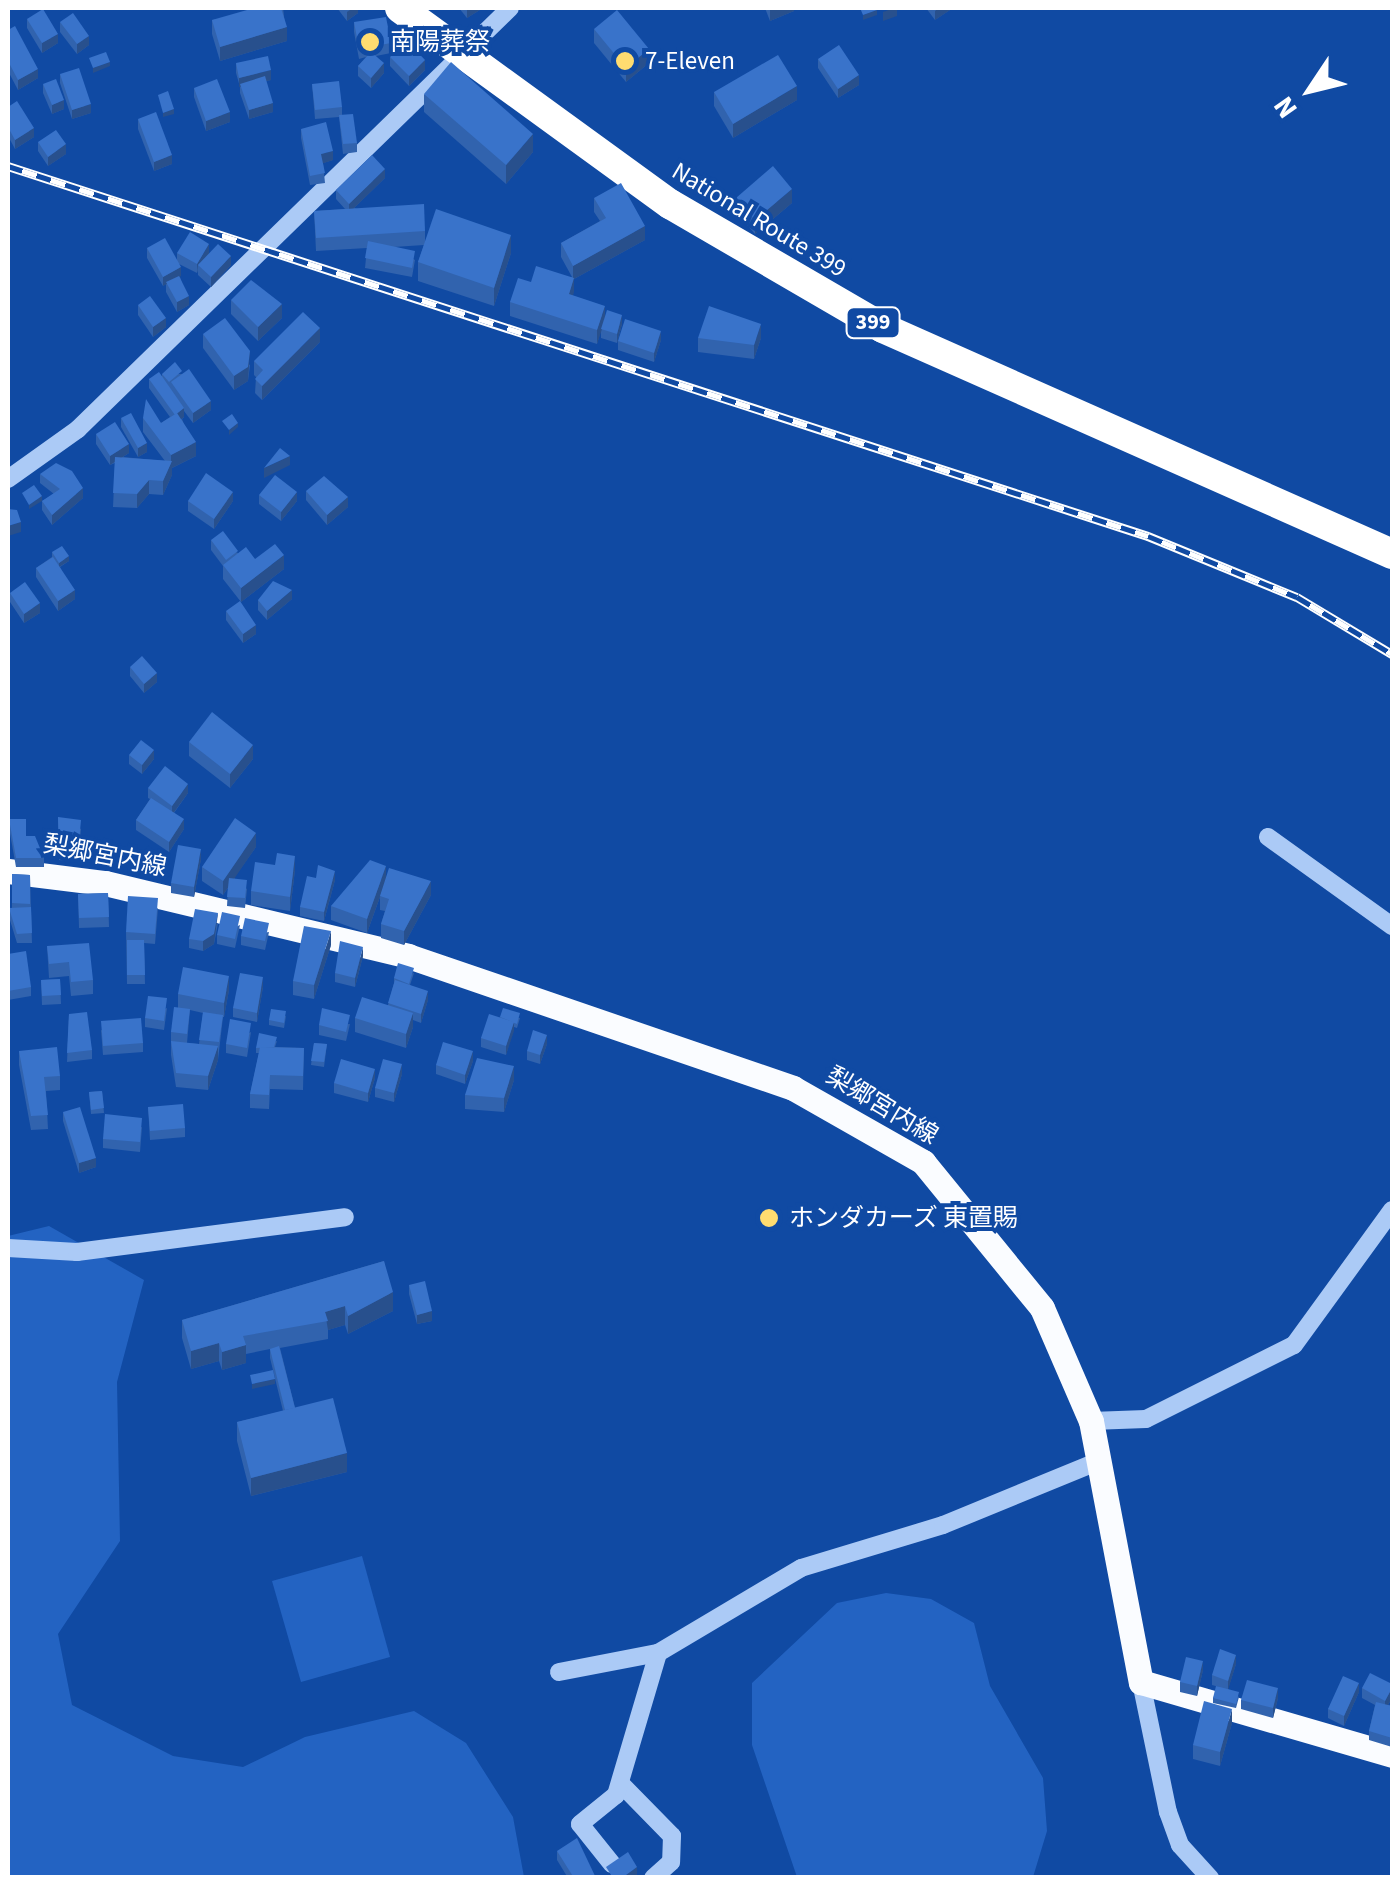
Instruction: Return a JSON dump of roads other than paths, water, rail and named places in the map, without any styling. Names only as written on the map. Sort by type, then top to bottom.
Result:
[{"type":"highway","name":"National Route 399","points":[[400,8],[670,204],[882,328],[1392,554]]},
{"type":"main road","name":"梨郷宮内線","points":[[8,872],[318,930],[793,1088],[923,1162],[1042,1308],[1090,1420],[1142,1682]]},
{"type":"main road","points":[[1142,1682],[1392,1755]]},
{"type":"street","points":[[8,478],[78,429],[510,8]]},
{"type":"street","points":[[1268,836],[1392,926]]},
{"type":"street","points":[[1090,1420],[1146,1419],[1294,1345],[1392,1210]]},
{"type":"street","points":[[8,1248],[78,1252],[345,1216]]},
{"type":"street","points":[[559,1672],[658,1653],[801,1568],[943,1525],[1099,1461]]},
{"type":"street","points":[[612,1864],[580,1824],[621,1784],[658,1653]]},
{"type":"street","points":[[1142,1682],[1168,1812],[1180,1845],[1210,1878]]},
{"type":"street","points":[[621,1784],[672,1836],[671,1862],[653,1878]]},
{"type":"railway","points":[[8,166],[1148,536],[1297,597],[1392,654]]},
{"type":"place","name":"南陽葬祭","points":[[370,42]]},
{"type":"place","name":"7-Eleven","points":[[625,61]]},
{"type":"place","name":"ホンダカーズ 東置賜","points":[[769,1218]]}]
